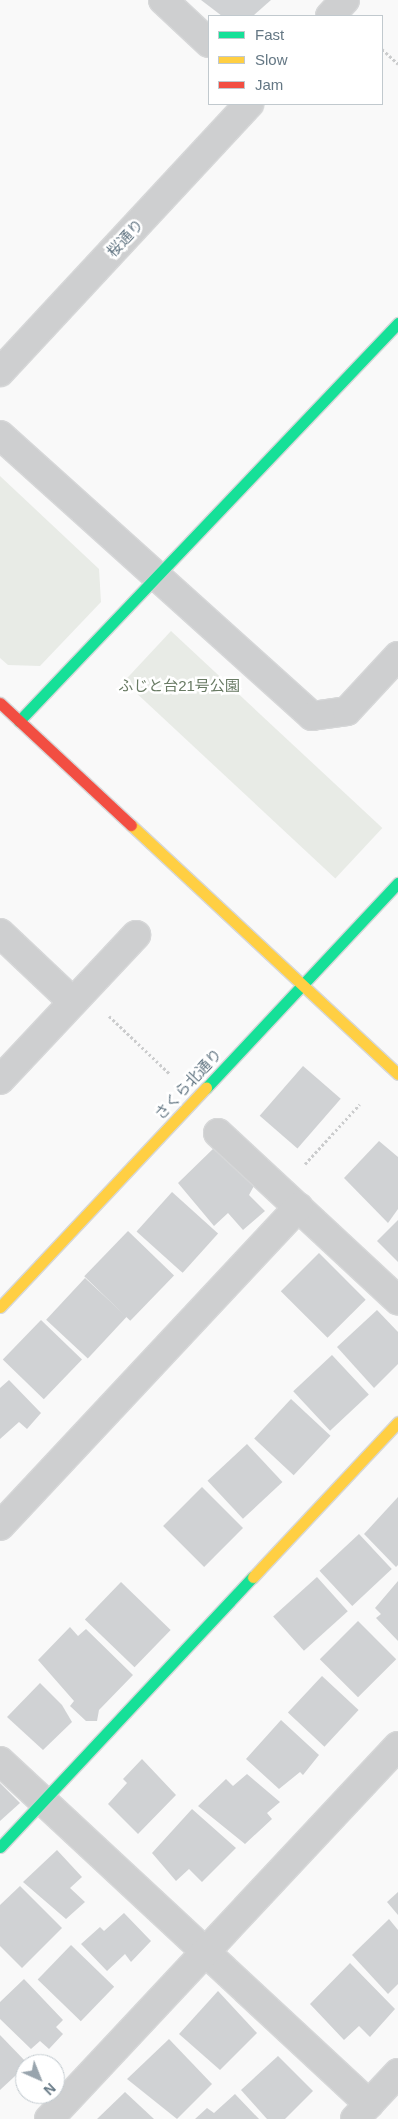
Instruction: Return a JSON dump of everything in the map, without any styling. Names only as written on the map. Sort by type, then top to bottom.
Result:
[{"type":"street","points":[[163,0],[208,42]]},
{"type":"street","points":[[331,15],[345,0]]},
{"type":"street","name":"桜通り","points":[[0,372],[248,105]]},
{"type":"street","points":[[19,721],[398,323]]},
{"type":"street","points":[[0,435],[312,716],[347,711],[398,656]]},
{"type":"street","points":[[0,704],[398,1074]]},
{"type":"street","name":"さくら北通り","points":[[0,1307],[398,883]]},
{"type":"street","points":[[0,933],[78,997]]},
{"type":"street","points":[[0,1080],[136,935]]},
{"type":"street","points":[[218,1133],[398,1300]]},
{"type":"street","points":[[0,1526],[290,1199]]},
{"type":"street","points":[[0,1847],[398,1422]]},
{"type":"street","points":[[49,2119],[398,1746]]},
{"type":"street","points":[[0,1761],[206,1952],[362,2112],[398,2073]]},
{"type":"path","points":[[383,50],[398,64]]},
{"type":"path","points":[[78,997],[172,1076]]},
{"type":"path","points":[[290,1199],[360,1104]]},
{"type":"green space","points":[[0,476],[99,569],[101,602],[40,666],[8,665],[0,658]]},
{"type":"green space","name":"ふじと台21号公園","points":[[171,631],[382,828],[335,879],[124,681]]},
{"type":"building","points":[[201,0],[271,0],[254,15],[221,15]]},
{"type":"building","points":[[303,1066],[341,1099],[297,1149],[260,1116]]},
{"type":"building","points":[[379,1141],[398,1157],[398,1209],[388,1223],[344,1178]]},
{"type":"building","points":[[216,1146],[255,1184],[249,1195],[265,1211],[243,1230],[228,1213],[214,1226],[178,1183]]},
{"type":"building","points":[[172,1192],[218,1233],[183,1273],[137,1231]]},
{"type":"building","points":[[398,1220],[398,1262],[377,1241]]},
{"type":"building","points":[[128,1231],[174,1275],[130,1321],[84,1276]]},
{"type":"building","points":[[319,1253],[366,1300],[327,1338],[281,1291]]},
{"type":"building","points":[[85,1278],[127,1317],[88,1359],[46,1320]]},
{"type":"building","points":[[377,1310],[398,1332],[398,1364],[374,1388],[337,1347]]},
{"type":"building","points":[[41,1320],[82,1360],[44,1399],[3,1360]]},
{"type":"building","points":[[332,1355],[369,1394],[330,1431],[293,1391]]},
{"type":"building","points":[[9,1380],[41,1413],[27,1429],[19,1422],[0,1439],[0,1388]]},
{"type":"building","points":[[291,1399],[330,1436],[294,1475],[254,1438]]},
{"type":"building","points":[[247,1444],[282,1482],[243,1519],[208,1481]]},
{"type":"building","points":[[202,1487],[243,1528],[204,1567],[163,1526]]},
{"type":"building","points":[[398,1497],[398,1565],[396,1567],[364,1534]]},
{"type":"building","points":[[359,1534],[392,1569],[352,1606],[320,1571]]},
{"type":"building","points":[[317,1577],[348,1611],[304,1651],[273,1616]]},
{"type":"building","points":[[398,1581],[398,1641],[376,1618],[381,1614],[375,1608]]},
{"type":"building","points":[[121,1582],[171,1630],[135,1667],[85,1619]]},
{"type":"building","points":[[358,1621],[396,1659],[358,1697],[320,1659]]},
{"type":"building","points":[[70,1627],[78,1636],[86,1629],[133,1675],[99,1710],[97,1721],[86,1721],[70,1706],[74,1701],[38,1660]]},
{"type":"building","points":[[322,1676],[359,1710],[324,1747],[288,1713]]},
{"type":"building","points":[[40,1683],[62,1705],[72,1722],[43,1750],[7,1717]]},
{"type":"building","points":[[281,1720],[319,1755],[303,1775],[300,1772],[279,1789],[246,1759]]},
{"type":"building","points":[[142,1759],[176,1795],[138,1834],[108,1804],[127,1783],[123,1779]]},
{"type":"building","points":[[247,1774],[280,1802],[267,1813],[272,1819],[245,1844],[198,1806],[226,1779],[233,1786]]},
{"type":"building","points":[[0,1783],[20,1803],[0,1821]]},
{"type":"building","points":[[192,1809],[236,1848],[202,1882],[189,1869],[176,1881],[152,1853]]},
{"type":"building","points":[[57,1850],[82,1877],[70,1888],[85,1902],[66,1919],[23,1882]]},
{"type":"building","points":[[20,1886],[62,1928],[22,1968],[0,1946],[0,1905]]},
{"type":"building","points":[[398,1892],[398,1915],[387,1902]]},
{"type":"building","points":[[124,1913],[151,1941],[131,1962],[125,1954],[107,1971],[81,1944],[100,1927],[104,1931]]},
{"type":"building","points":[[389,1919],[398,1930],[398,1984],[388,1994],[352,1955]]},
{"type":"building","points":[[71,1945],[114,1987],[81,2021],[38,1980]]},
{"type":"building","points":[[350,1963],[395,2009],[370,2037],[359,2026],[344,2040],[310,2004]]},
{"type":"building","points":[[24,1979],[63,2020],[56,2027],[63,2034],[49,2049],[40,2041],[31,2049],[0,2019],[0,2002]]},
{"type":"building","points":[[218,1991],[257,2033],[220,2070],[179,2034]]},
{"type":"building","points":[[0,2035],[18,2054],[15,2054],[15,2076],[0,2090]]},
{"type":"building","points":[[169,2039],[212,2084],[177,2119],[127,2079]]},
{"type":"building","points":[[278,2056],[313,2091],[285,2119],[267,2119],[241,2090]]},
{"type":"building","points":[[125,2092],[154,2119],[97,2119]]},
{"type":"building","points":[[235,2094],[259,2119],[195,2119],[207,2108],[214,2113]]},
{"type":"traffic: fast","points":[[19,721],[398,323]]},
{"type":"traffic: fast","points":[[206,1088],[398,883]]},
{"type":"traffic: fast","points":[[0,1847],[253,1577]]},
{"type":"traffic: slow","points":[[131,825],[398,1074]]},
{"type":"traffic: slow","points":[[0,1307],[206,1088]]},
{"type":"traffic: slow","points":[[253,1577],[398,1422]]},
{"type":"traffic: jam","points":[[0,703],[131,825]]}]
